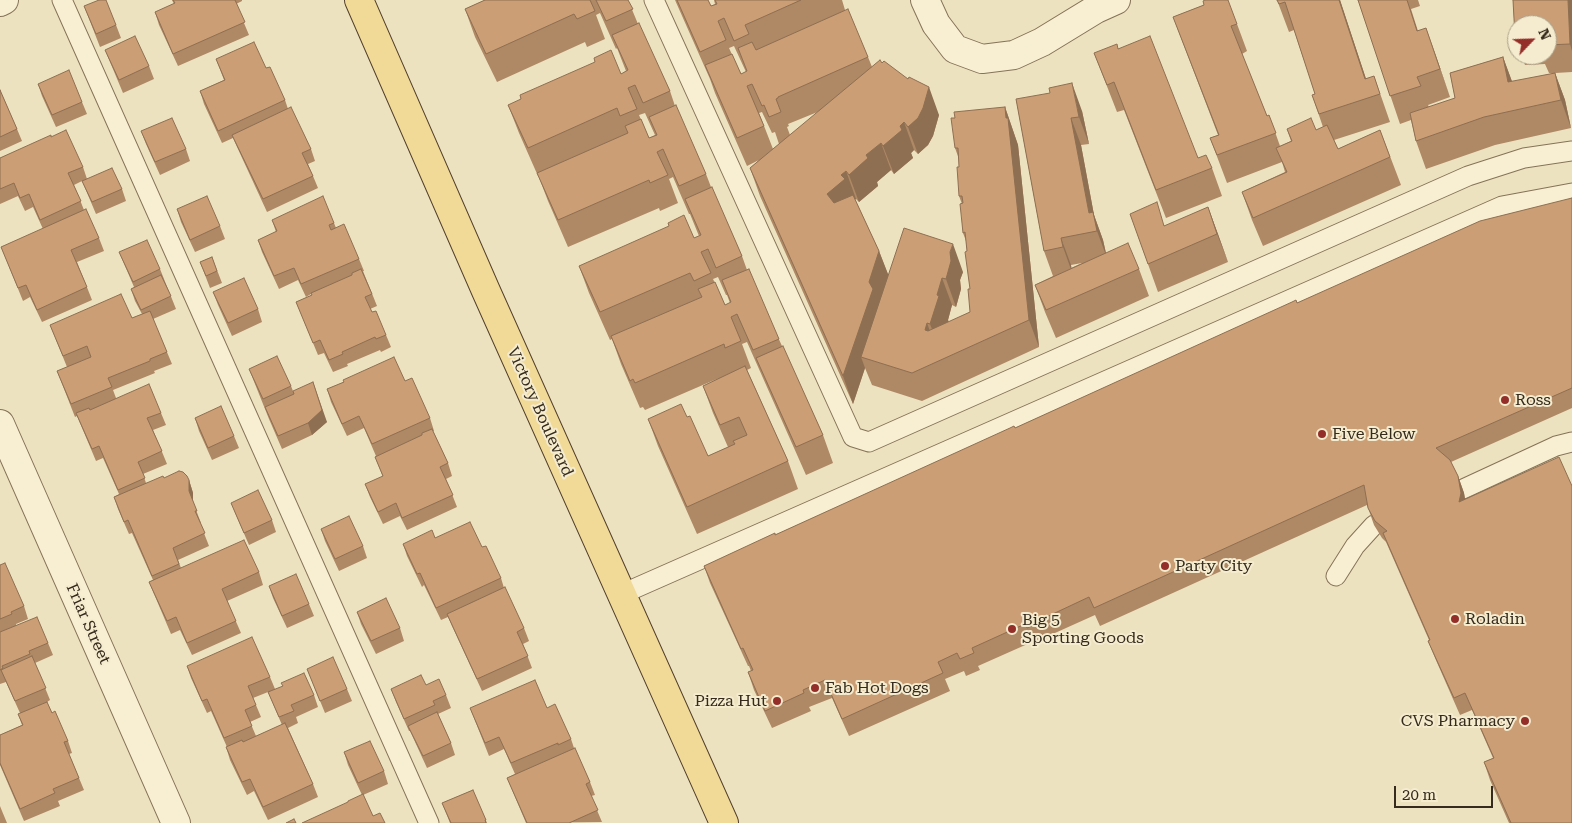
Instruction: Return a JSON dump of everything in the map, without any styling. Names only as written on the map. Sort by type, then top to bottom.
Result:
[{"type":"main road","name":"Victory Boulevard","points":[[358,0],[724,823]]},
{"type":"street","points":[[0,2],[4,0]]},
{"type":"street","points":[[925,0],[936,24],[955,49],[982,58],[1014,55],[1028,49],[1096,9],[1116,0]]},
{"type":"street","name":"Friar Street","points":[[0,424],[6,453],[176,823]]},
{"type":"lane","points":[[62,0],[429,823]]},
{"type":"lane","points":[[654,0],[853,437],[870,442],[1468,176],[1524,158],[1572,151]]},
{"type":"lane","points":[[622,594],[1502,206],[1572,194]]},
{"type":"lane","points":[[1463,489],[1556,446],[1572,442]]},
{"type":"lane","points":[[1336,576],[1354,546],[1374,525]]},
{"type":"building","points":[[99,0],[106,0],[116,25],[96,34],[84,6]]},
{"type":"building","points":[[173,0],[235,0],[245,22],[173,54],[155,12],[175,3]]},
{"type":"building","points":[[485,0],[590,0],[595,11],[577,19],[574,14],[486,54],[465,9]]},
{"type":"building","points":[[596,0],[628,0],[633,9],[606,21]]},
{"type":"building","points":[[677,0],[708,0],[711,6],[717,4],[715,0],[801,0],[745,25],[749,34],[734,41],[724,18],[718,21],[726,40],[700,52]]},
{"type":"building","points":[[1228,0],[1237,24],[1231,26],[1267,116],[1269,115],[1276,133],[1217,155],[1210,138],[1219,135],[1173,17],[1204,5],[1203,1]]},
{"type":"building","points":[[1277,0],[1339,0],[1365,79],[1374,76],[1380,94],[1319,114],[1312,95],[1315,94],[1285,2],[1279,4]]},
{"type":"building","points":[[1358,0],[1407,0],[1417,31],[1426,28],[1440,69],[1417,77],[1421,86],[1390,96]]},
{"type":"building","points":[[1513,0],[1568,0],[1570,44],[1557,45],[1557,15],[1514,15]]},
{"type":"building","points":[[848,9],[868,57],[778,97],[776,99],[781,112],[769,117],[752,84],[747,86],[764,126],[737,138],[705,65],[732,54],[741,74],[747,71],[738,48],[752,42],[756,50]]},
{"type":"building","points":[[639,23],[670,91],[643,103],[635,85],[628,88],[637,109],[620,116],[617,108],[528,148],[508,105],[521,99],[520,95],[595,62],[594,58],[611,50],[621,74],[628,70],[612,35]]},
{"type":"building","points":[[135,36],[149,66],[119,80],[105,50]]},
{"type":"building","points":[[1150,36],[1198,158],[1206,155],[1212,168],[1156,190],[1114,82],[1107,85],[1094,53],[1117,44],[1118,49]]},
{"type":"building","points":[[254,42],[266,68],[270,67],[285,100],[218,131],[200,91],[225,80],[216,59]]},
{"type":"building","points":[[1503,57],[1508,82],[1555,73],[1561,100],[1484,117],[1416,141],[1410,113],[1455,98],[1450,73]]},
{"type":"building","points":[[880,60],[908,79],[909,77],[929,87],[918,118],[908,127],[904,122],[900,126],[902,130],[883,146],[881,143],[866,155],[868,158],[849,175],[846,171],[841,175],[845,179],[827,194],[834,203],[853,195],[879,251],[869,282],[873,289],[843,376],[750,168]]},
{"type":"building","points":[[69,70],[82,102],[52,115],[38,84]]},
{"type":"building","points":[[1072,83],[1079,117],[1071,118],[1089,213],[1093,212],[1097,231],[1061,238],[1063,247],[1044,251],[1016,99],[1050,93],[1049,88]]},
{"type":"building","points":[[0,90],[17,129],[0,137]]},
{"type":"building","points":[[676,105],[706,174],[679,186],[663,149],[657,152],[668,175],[650,183],[649,180],[558,220],[537,173],[628,133],[625,126],[641,119],[649,138],[657,135],[649,117]]},
{"type":"building","points":[[291,107],[311,149],[302,153],[313,176],[263,199],[232,135]]},
{"type":"building","points":[[1005,107],[1006,118],[1008,118],[1029,320],[912,373],[861,357],[904,228],[953,244],[946,279],[942,278],[937,295],[939,296],[930,324],[927,323],[925,330],[928,331],[970,312],[968,289],[970,289],[965,252],[967,251],[960,204],[963,203],[962,196],[959,196],[958,148],[955,148],[951,118],[955,118],[954,112]]},
{"type":"building","points":[[172,118],[186,149],[155,162],[141,131]]},
{"type":"building","points":[[1311,118],[1316,130],[1327,125],[1338,149],[1380,130],[1390,157],[1253,218],[1242,192],[1287,172],[1276,148],[1292,141],[1287,129]]},
{"type":"building","points":[[66,130],[83,167],[68,173],[81,201],[40,220],[29,194],[20,198],[14,183],[0,189],[0,158]]},
{"type":"building","points":[[112,168],[122,189],[92,202],[82,181]]},
{"type":"building","points":[[712,187],[742,256],[716,268],[708,249],[701,252],[711,273],[694,281],[690,273],[600,312],[579,266],[669,226],[668,223],[684,215],[694,238],[701,235],[685,199]]},
{"type":"building","points":[[207,196],[220,226],[190,240],[177,209]]},
{"type":"building","points":[[323,196],[334,223],[329,225],[331,230],[344,224],[359,259],[301,284],[294,268],[274,276],[258,240],[277,231],[272,220]]},
{"type":"building","points":[[1572,198],[1572,388],[1436,448],[1450,460],[1458,476],[1461,493],[1459,502],[1559,457],[1572,486],[1572,823],[1511,823],[1484,762],[1494,758],[1465,693],[1454,698],[1383,533],[1387,531],[1375,521],[1368,508],[1364,485],[1094,608],[1089,597],[1040,620],[1041,622],[1027,628],[1025,624],[972,648],[974,653],[960,659],[957,653],[938,662],[943,673],[842,719],[825,680],[803,690],[804,693],[765,711],[748,672],[753,670],[743,648],[741,649],[704,566],[1014,426],[1015,428],[1296,300],[1297,303],[1480,221]]},
{"type":"building","points":[[1157,202],[1164,226],[1208,207],[1217,234],[1148,264],[1130,214]]},
{"type":"building","points":[[86,209],[99,238],[71,250],[87,287],[37,310],[26,285],[18,288],[1,247]]},
{"type":"building","points":[[147,240],[160,269],[133,282],[119,252]]},
{"type":"building","points":[[1128,243],[1139,269],[1046,310],[1035,285]]},
{"type":"building","points":[[212,257],[217,271],[206,276],[200,262]]},
{"type":"building","points":[[361,269],[372,294],[365,297],[372,312],[376,311],[386,335],[376,339],[375,337],[329,360],[320,340],[313,343],[296,302]]},
{"type":"building","points":[[749,269],[779,339],[753,350],[737,314],[731,317],[741,341],[725,348],[724,344],[635,383],[633,379],[630,381],[611,336],[702,297],[698,289],[715,282],[725,305],[731,302],[722,280]]},
{"type":"building","points":[[161,275],[171,296],[141,310],[131,289]]},
{"type":"building","points":[[244,278],[258,309],[228,323],[213,292]]},
{"type":"building","points":[[121,294],[132,318],[150,311],[167,352],[108,378],[112,387],[71,404],[57,371],[91,357],[87,346],[63,356],[50,325]]},
{"type":"building","points":[[783,346],[823,435],[796,447],[756,358]]},
{"type":"building","points":[[277,356],[291,386],[263,399],[249,369]]},
{"type":"building","points":[[394,357],[405,381],[412,378],[430,418],[372,444],[359,416],[342,424],[327,389]]},
{"type":"building","points":[[745,366],[788,461],[687,507],[648,419],[681,404],[687,417],[690,416],[708,456],[735,444],[733,441],[747,435],[739,417],[720,425],[703,386]]},
{"type":"building","points":[[313,382],[322,410],[308,423],[278,436],[265,407],[294,394],[293,391]]},
{"type":"building","points":[[149,384],[161,413],[147,418],[162,451],[138,462],[145,478],[118,490],[99,446],[92,449],[76,413],[89,408],[90,410]]},
{"type":"building","points":[[221,406],[234,436],[208,448],[195,418]]},
{"type":"building","points":[[432,429],[448,463],[440,467],[453,495],[402,518],[396,503],[378,512],[365,484],[383,476],[375,457]]},
{"type":"building","points":[[179,471],[183,472],[189,480],[189,491],[197,511],[195,511],[205,533],[173,548],[179,564],[152,576],[128,520],[124,522],[114,497]]},
{"type":"building","points":[[258,490],[272,520],[244,533],[231,503]]},
{"type":"building","points":[[349,516],[363,546],[335,559],[321,529]]},
{"type":"building","points":[[470,522],[482,547],[486,546],[501,578],[436,608],[420,573],[417,574],[403,544],[432,530],[435,538]]},
{"type":"building","points":[[244,540],[259,572],[222,589],[236,621],[187,643],[176,617],[167,621],[149,582]]},
{"type":"building","points":[[5,563],[24,606],[0,619],[0,565]]},
{"type":"building","points":[[296,574],[309,604],[282,616],[269,586]]},
{"type":"building","points":[[505,587],[524,628],[517,632],[528,656],[477,679],[447,614]]},
{"type":"building","points":[[386,598],[400,628],[371,641],[357,612]]},
{"type":"building","points":[[37,617],[48,643],[29,651],[30,654],[2,666],[3,668],[0,670],[0,632]]},
{"type":"building","points":[[252,637],[270,677],[248,686],[256,705],[245,710],[252,726],[224,738],[207,699],[202,701],[187,666]]},
{"type":"building","points":[[32,656],[46,688],[15,701],[1,670]]},
{"type":"building","points":[[333,657],[347,689],[320,701],[307,669]]},
{"type":"building","points":[[304,673],[314,695],[291,705],[294,711],[279,717],[268,692],[283,686],[281,683]]},
{"type":"building","points":[[421,675],[426,685],[439,679],[446,695],[433,701],[435,705],[404,719],[391,689]]},
{"type":"building","points":[[535,680],[547,708],[555,704],[571,739],[511,763],[499,737],[485,743],[470,708]]},
{"type":"building","points":[[47,702],[52,713],[55,711],[68,741],[64,742],[79,778],[53,789],[55,793],[20,809],[0,763],[0,735],[23,725],[18,714]]},
{"type":"building","points":[[437,712],[451,743],[423,756],[408,726]]},
{"type":"building","points":[[285,723],[313,784],[263,807],[250,779],[242,782],[226,747],[242,740],[243,742]]},
{"type":"building","points":[[370,741],[384,771],[358,783],[344,752]]},
{"type":"building","points":[[575,748],[590,782],[586,784],[598,810],[569,823],[527,823],[507,778]]},
{"type":"building","points":[[473,790],[486,823],[451,823],[442,803]]},
{"type":"building","points":[[363,794],[373,816],[380,813],[385,823],[302,823],[348,802]]},
{"type":"building","points":[[294,819],[296,823],[286,823]]},
{"type":"place","name":"Ross","points":[[1505,400]]},
{"type":"place","name":"Five Below","points":[[1322,434]]},
{"type":"place","name":"Party City","points":[[1165,566]]},
{"type":"place","name":"Roladin","points":[[1455,619]]},
{"type":"place","name":"Big 5 Sporting Goods","points":[[1012,629]]},
{"type":"place","name":"Fab Hot Dogs","points":[[815,688]]},
{"type":"place","name":"Pizza Hut","points":[[777,701]]},
{"type":"place","name":"CVS Pharmacy","points":[[1525,721]]}]
